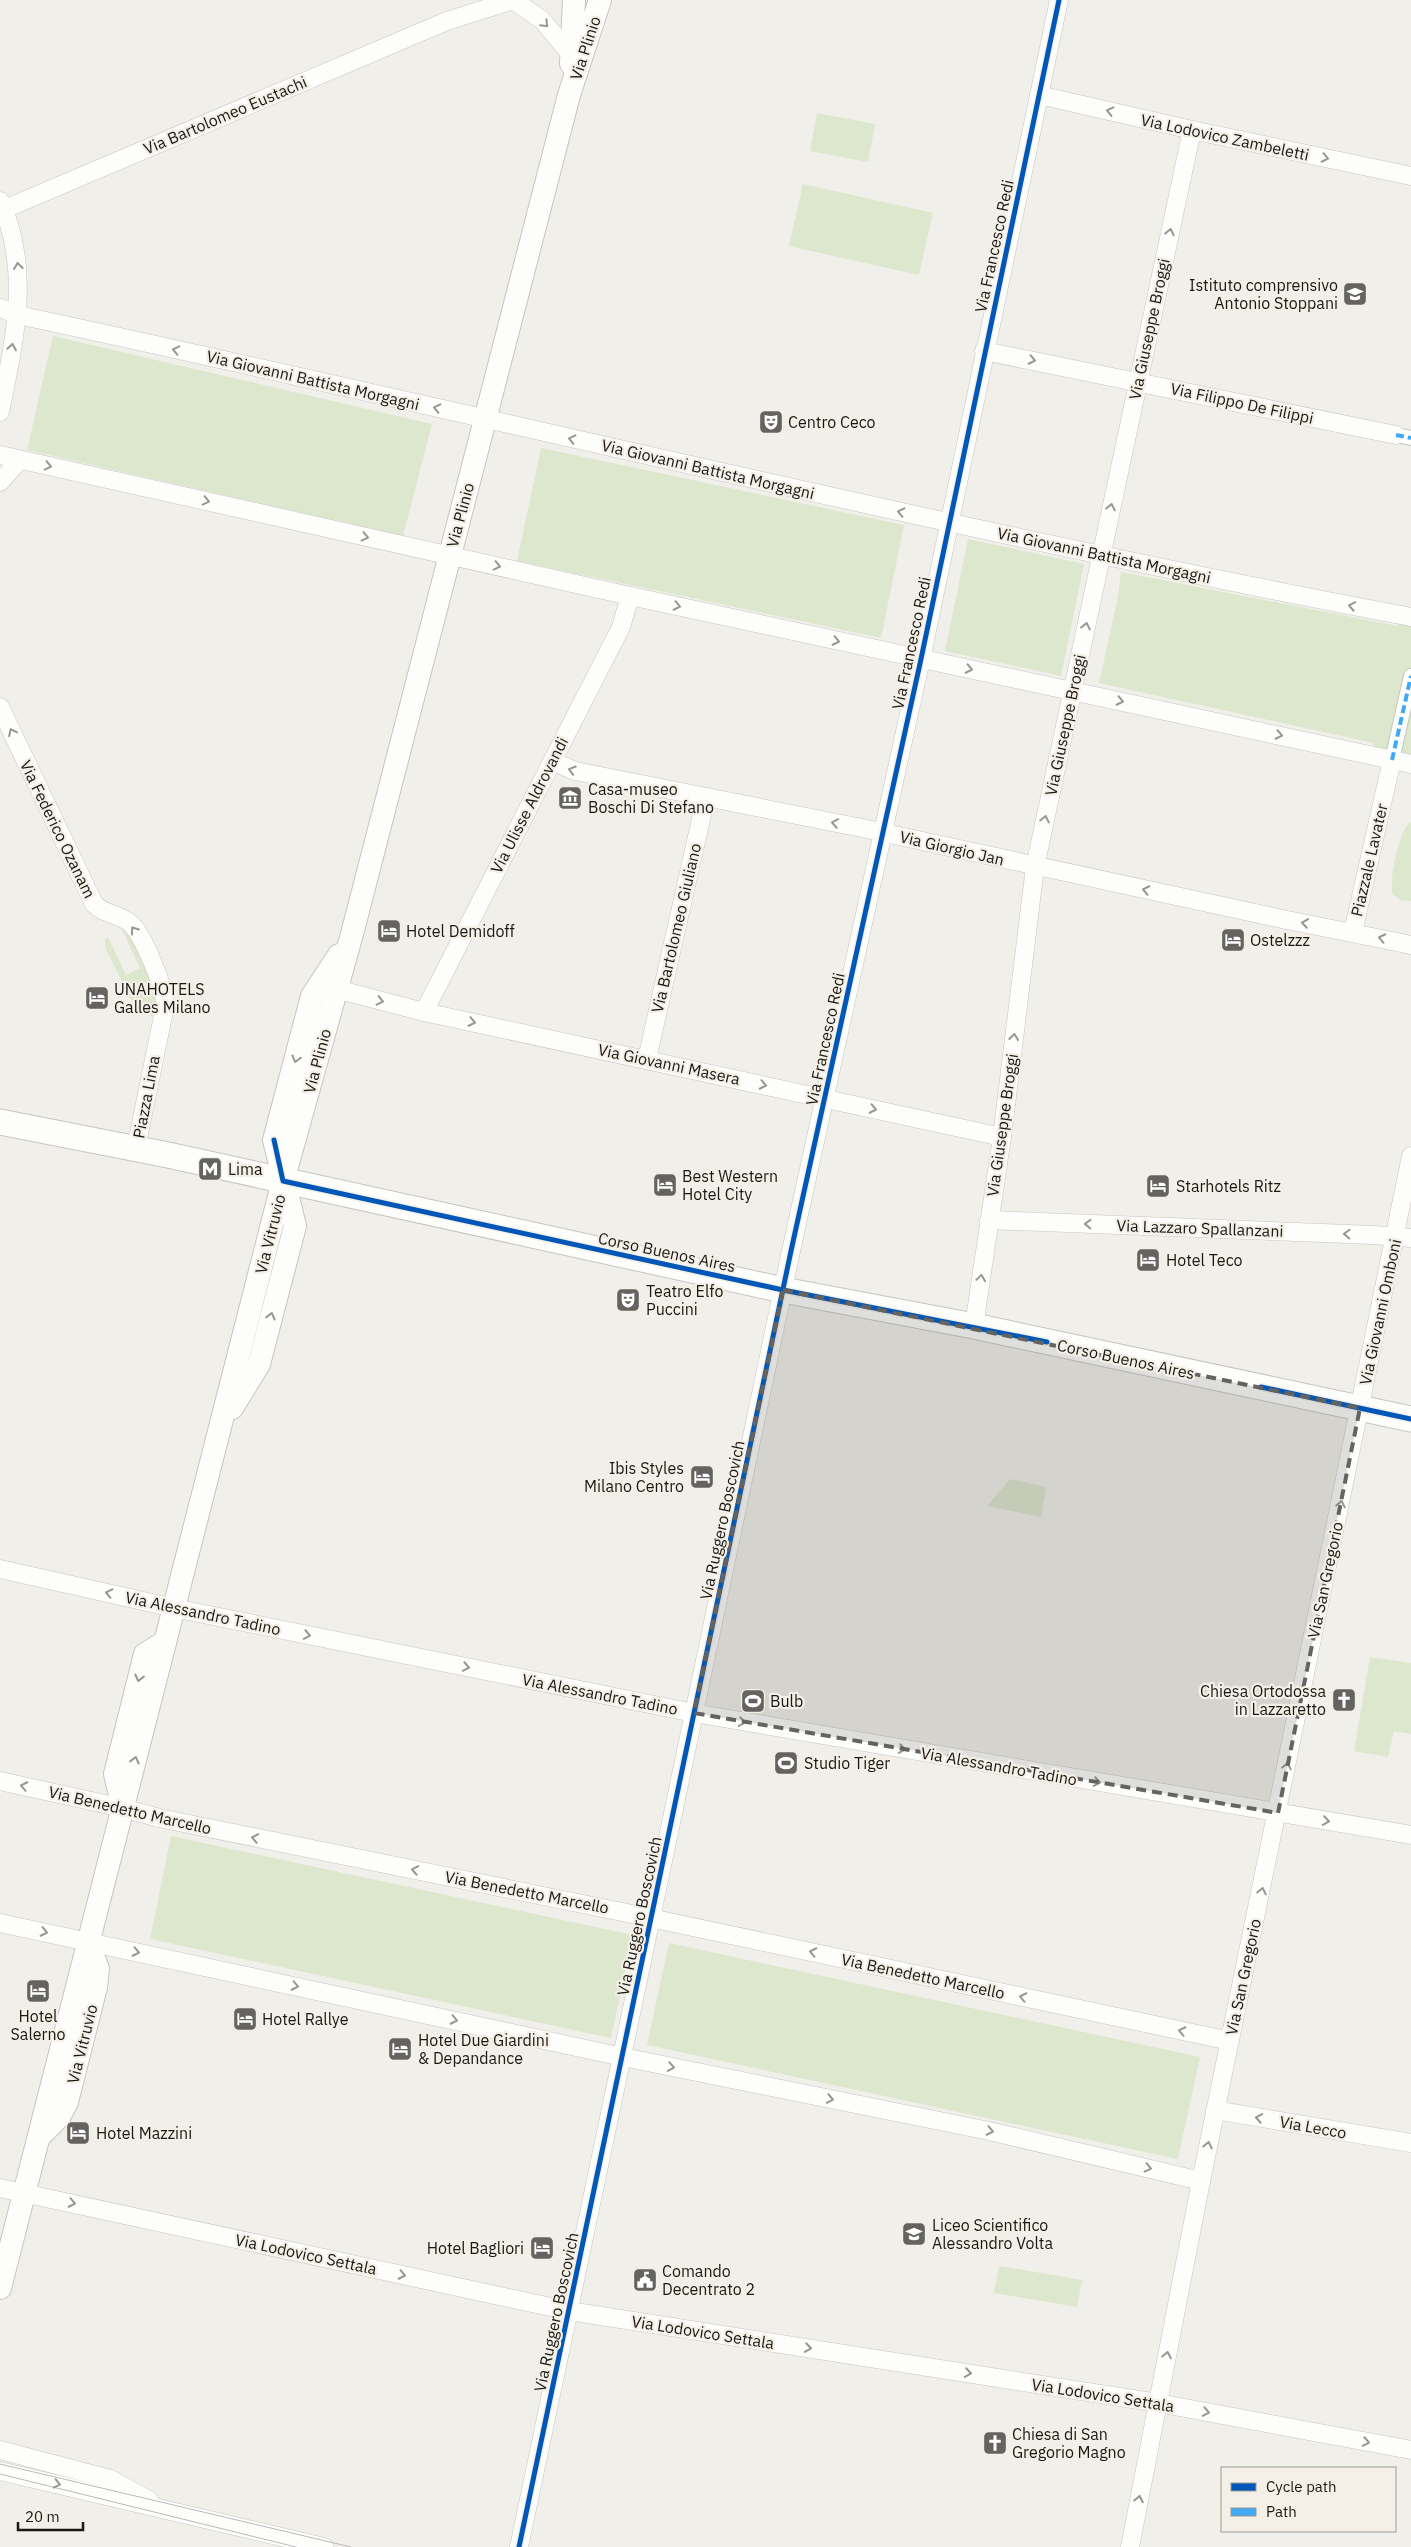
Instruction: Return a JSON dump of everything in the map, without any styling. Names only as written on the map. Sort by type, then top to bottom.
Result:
[{"type":"main road","points":[[0,1122],[136,1148]]},
{"type":"main road","name":"Piazza Lima","points":[[136,1148],[282,1178]]},
{"type":"main road","name":"Corso Buenos Aires","points":[[282,1178],[783,1290],[974,1326],[1411,1419]]},
{"type":"street","name":"Via Bartolomeo Eustachi","points":[[447,22],[484,0]]},
{"type":"street","name":"Via Bartolomeo Eustachi","points":[[1,207],[447,22],[512,0],[542,20],[572,56]]},
{"type":"street","name":"Via Plinio","points":[[569,95],[574,0]]},
{"type":"street","name":"Via Plinio","points":[[282,1178],[336,989],[569,95],[600,0]]},
{"type":"street","name":"Via Francesco Redi","points":[[783,1290],[921,659],[1059,0]]},
{"type":"street","name":"Via Lodovico Zambeletti","points":[[1039,95],[1192,130],[1411,176]]},
{"type":"street","name":"Via Giuseppe Broggi","points":[[974,1326],[1002,1137],[1035,867],[1192,130]]},
{"type":"street","points":[[0,412],[18,315],[18,272],[15,248],[1,207]]},
{"type":"street","name":"Via Giovanni Battista Morgagni","points":[[0,308],[18,315],[949,523],[1406,616]]},
{"type":"street","name":"Via Filippo De Filippi","points":[[984,351],[1404,436]]},
{"type":"street","points":[[0,455],[630,596],[1411,764]]},
{"type":"street","points":[[0,482],[20,460]]},
{"type":"street","name":"Via Ulisse Aldrovandi","points":[[424,1012],[621,627],[630,596]]},
{"type":"street","name":"Piazzale Lavater","points":[[1411,676],[1353,932],[1411,944]]},
{"type":"street","name":"Via Federico Ozanam","points":[[0,707],[94,904],[100,910],[132,924],[150,958]]},
{"type":"street","name":"Via Giorgio Jan","points":[[552,761],[575,771],[883,833],[1035,867],[1353,932]]},
{"type":"street","name":"Via Bartolomeo Giuliano","points":[[647,1059],[706,797]]},
{"type":"street","name":"Via Plinio","points":[[282,1178],[274,1140],[312,996],[348,942]]},
{"type":"street","name":"Piazza Lima","points":[[136,1148],[166,997],[150,958]]},
{"type":"street","name":"Via Giovanni Masera","points":[[336,989],[424,1012],[1002,1137]]},
{"type":"street","name":"Via Giovanni Omboni","points":[[1360,1408],[1403,1237],[1411,1156]]},
{"type":"street","name":"Via Vitruvio","points":[[0,2288],[223,1416],[228,1414],[259,1364],[295,1226],[282,1178]]},
{"type":"street","name":"Via Lazzaro Spallanzani","points":[[989,1220],[1403,1237]]},
{"type":"street","name":"Via Ruggero Boscovich","points":[[519,2547],[783,1290]]},
{"type":"street","name":"Via San Gregorio","points":[[1130,2547],[1201,2181],[1360,1408]]},
{"type":"street","name":"Via Alessandro Tadino","points":[[0,1569],[174,1608],[694,1713],[1411,1835]]},
{"type":"street","name":"Via Benedetto Marcello","points":[[0,1782],[123,1808],[159,1818],[651,1918],[1230,2041]]},
{"type":"street","points":[[0,1922],[623,2057],[989,2131],[1201,2181]]},
{"type":"street","name":"Via Lecco","points":[[1216,2110],[1411,2144]]},
{"type":"street","name":"Via Lodovico Settala","points":[[0,2188],[569,2311],[1158,2403],[1411,2450]]},
{"type":"street","name":"Via Vitruvio","points":[[0,2252],[14,2234]]},
{"type":"street","points":[[0,2450],[110,2479],[164,2509]]},
{"type":"street","points":[[0,2470],[324,2547]]},
{"type":"highlighted area","points":[[783,1290],[1360,1408],[1278,1813],[694,1713]]},
{"type":"green space","points":[[817,113],[875,124],[868,162],[810,151]]},
{"type":"green space","points":[[803,184],[933,213],[919,275],[789,246]]},
{"type":"green space","points":[[53,336],[432,424],[403,536],[27,450]]},
{"type":"green space","points":[[541,448],[904,525],[881,638],[517,561]]},
{"type":"green space","points":[[968,539],[1084,564],[1061,676],[945,651]]},
{"type":"green space","points":[[1121,572],[1398,626],[1399,621],[1411,624],[1411,755],[1374,748],[1374,743],[1099,683],[1118,596]]},
{"type":"green space","points":[[1411,822],[1411,901],[1400,900],[1393,894],[1392,879],[1402,834]]},
{"type":"green space","points":[[125,928],[131,932],[157,989],[157,1015],[153,1017],[131,1000],[105,947],[105,939],[108,937],[126,975],[140,968],[122,929]]},
{"type":"green space","points":[[1010,1479],[1046,1487],[1041,1517],[987,1506]]},
{"type":"green space","points":[[1370,1657],[1411,1663],[1411,1734],[1394,1731],[1388,1757],[1354,1751]]},
{"type":"green space","points":[[171,1836],[633,1935],[611,2038],[150,1939]]},
{"type":"green space","points":[[669,1943],[1200,2057],[1178,2159],[647,2045]]},
{"type":"green space","points":[[999,2266],[1082,2280],[1077,2307],[994,2293]]},
{"type":"tram line","points":[[0,2464],[351,2547]]},
{"type":"tram line","points":[[0,2474],[296,2547]]},
{"type":"marked path","points":[[1396,435],[1411,438]]},
{"type":"marked path","points":[[1392,760],[1411,676]]},
{"type":"cycle path","points":[[519,2547],[791,1251],[921,659],[1059,0]]},
{"type":"cycle path","points":[[274,1140],[283,1181],[783,1290],[1047,1342]]},
{"type":"cycle path","points":[[1261,1387],[1411,1419]]},
{"type":"place","name":"Istituto comprensivo Antonio Stoppani","points":[[1355,294]]},
{"type":"place","name":"Centro Ceco","points":[[771,422]]},
{"type":"place","name":"Casa-museo Boschi Di Stefano","points":[[570,798]]},
{"type":"place","name":"Hotel Demidoff","points":[[389,931]]},
{"type":"place","name":"Ostelzzz","points":[[1233,940]]},
{"type":"place","name":"UNAHOTELS Galles Milano","points":[[97,998]]},
{"type":"place","name":"Lima","points":[[210,1169]]},
{"type":"place","name":"Best Western Hotel City","points":[[665,1185]]},
{"type":"place","name":"Starhotels Ritz","points":[[1158,1186]]},
{"type":"place","name":"Hotel Teco","points":[[1148,1260]]},
{"type":"place","name":"Teatro Elfo Puccini","points":[[628,1300]]},
{"type":"place","name":"Ibis Styles Milano Centro","points":[[702,1477]]},
{"type":"place","name":"Chiesa Ortodossa in Lazzaretto","points":[[1344,1700]]},
{"type":"place","name":"Bulb","points":[[753,1701]]},
{"type":"place","name":"Studio Tiger","points":[[786,1763]]},
{"type":"place","name":"Hotel Salerno","points":[[38,1991]]},
{"type":"place","name":"Hotel Rallye","points":[[245,2019]]},
{"type":"place","name":"Hotel Due Giardini & Depandance","points":[[400,2049]]},
{"type":"place","name":"Hotel Mazzini","points":[[78,2133]]},
{"type":"place","name":"Liceo Scientifico Alessandro Volta","points":[[914,2234]]},
{"type":"place","name":"Hotel Bagliori","points":[[542,2248]]},
{"type":"place","name":"Comando Decentrato 2","points":[[645,2280]]},
{"type":"place","name":"Chiesa di San Gregorio Magno","points":[[995,2443]]}]
